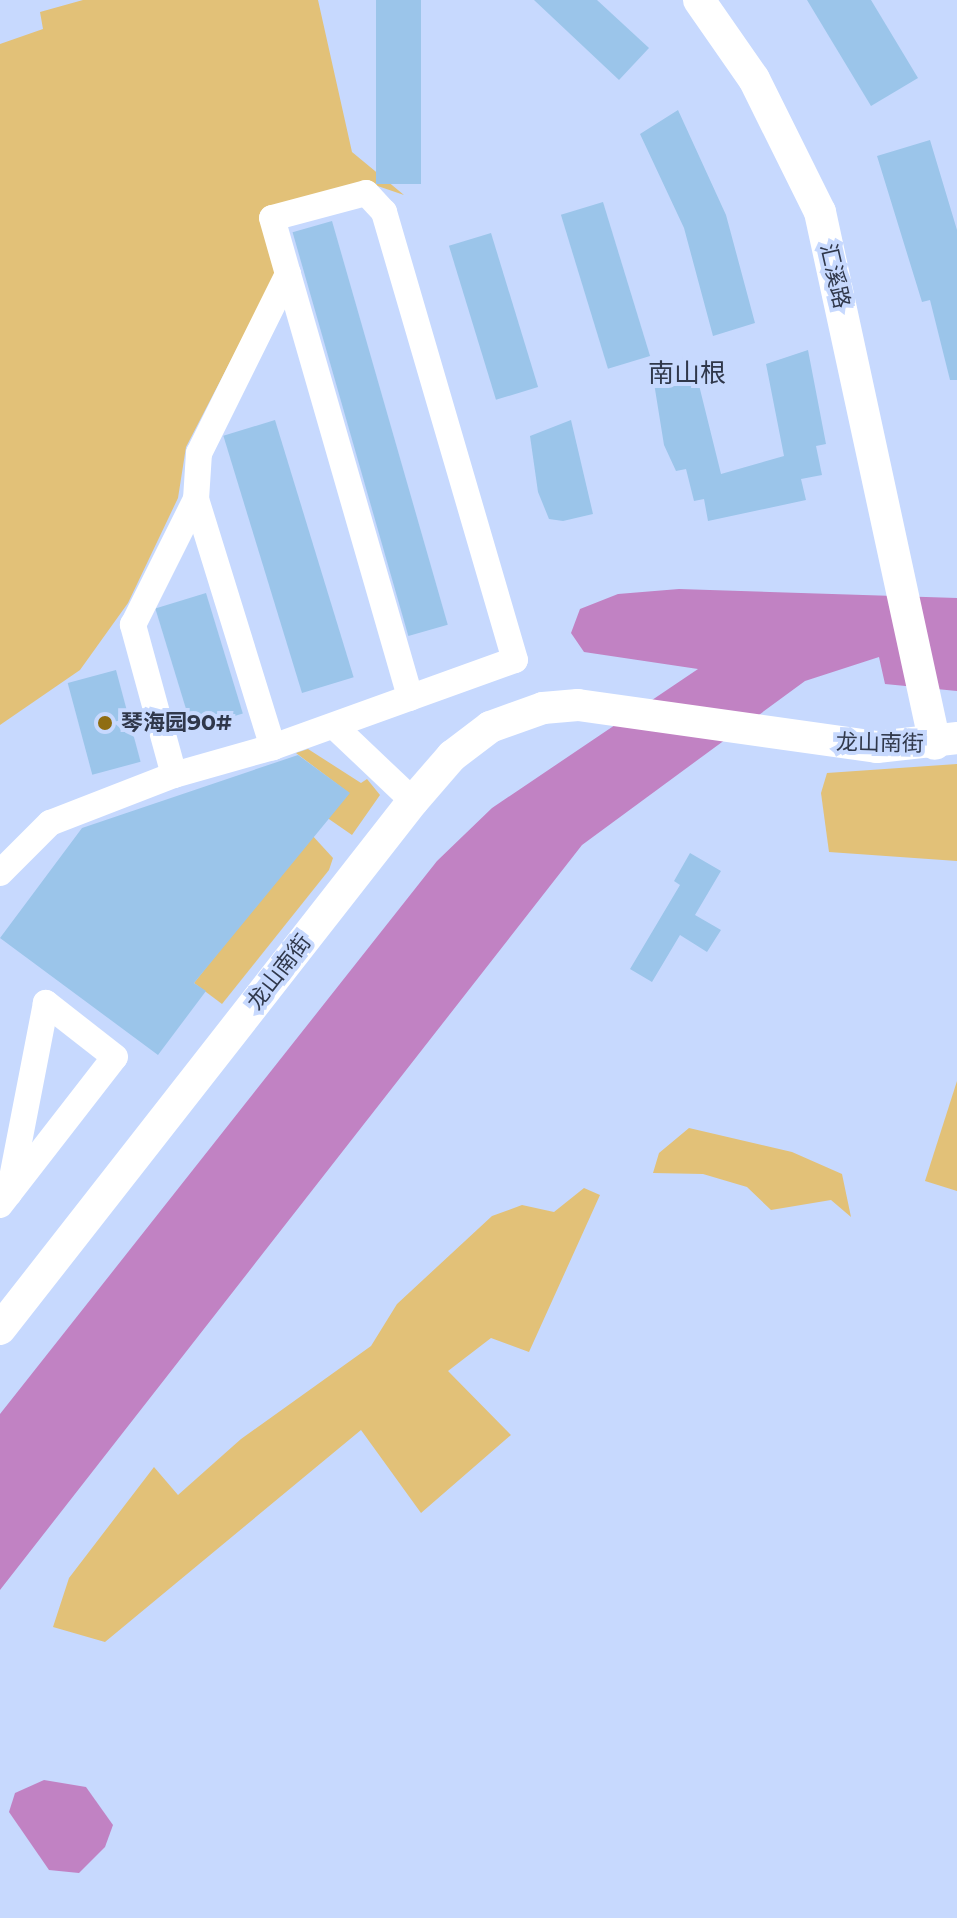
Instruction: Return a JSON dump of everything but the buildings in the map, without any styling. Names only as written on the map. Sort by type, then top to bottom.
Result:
[{"type":"street","name":"汇溪路","points":[[699,0],[754,79],[820,212],[925,698],[946,741]]},
{"type":"street","points":[[0,873],[50,823],[174,775],[273,747],[334,726],[515,660],[384,212],[366,193],[272,218],[410,698]]},
{"type":"street","points":[[273,747],[196,499],[199,453],[288,274]]},
{"type":"street","points":[[174,775],[133,625],[196,499]]},
{"type":"street","name":"龙山南街","points":[[0,1329],[413,801],[452,756],[507,719],[552,707],[614,710],[802,740],[946,741]]},
{"type":"street","points":[[334,726],[413,801]]},
{"type":"street","points":[[46,1003],[115,1057],[4,1199],[43,1017],[46,1003]]},
{"type":"shaded area","points":[[83,0],[318,0],[352,152],[404,195],[363,181],[260,212],[276,273],[186,447],[178,498],[128,603],[80,670],[0,725],[0,44],[43,29],[40,12]]},
{"type":"shaded area","points":[[679,589],[957,598],[957,691],[885,684],[879,657],[805,681],[582,845],[0,1590],[0,1414],[437,861],[492,808],[698,669],[584,652],[571,633],[580,609],[618,594]]},
{"type":"shaded area","points":[[308,749],[361,783],[367,779],[380,795],[352,835],[326,817],[349,793],[296,753]]},
{"type":"shaded area","points":[[957,764],[957,861],[829,852],[821,793],[827,773]]},
{"type":"shaded area","points":[[311,834],[333,858],[329,870],[222,1004],[194,983]]},
{"type":"shaded area","points":[[957,1081],[957,1191],[925,1181]]},
{"type":"shaded area","points":[[689,1128],[792,1152],[842,1174],[851,1217],[831,1200],[771,1210],[747,1187],[703,1174],[653,1173],[659,1153]]},
{"type":"shaded area","points":[[584,1188],[600,1195],[529,1352],[491,1338],[448,1371],[511,1435],[421,1513],[361,1430],[105,1642],[53,1627],[69,1578],[154,1467],[178,1495],[241,1439],[371,1346],[397,1304],[492,1216],[522,1205],[554,1212]]},
{"type":"shaded area","points":[[44,1780],[86,1787],[113,1825],[105,1847],[79,1873],[49,1870],[9,1812],[15,1793]]},
{"type":"place","name":"琴海园90#","points":[[105,723]]},
{"type":"district","name":"南山根","points":[[687,374]]}]
